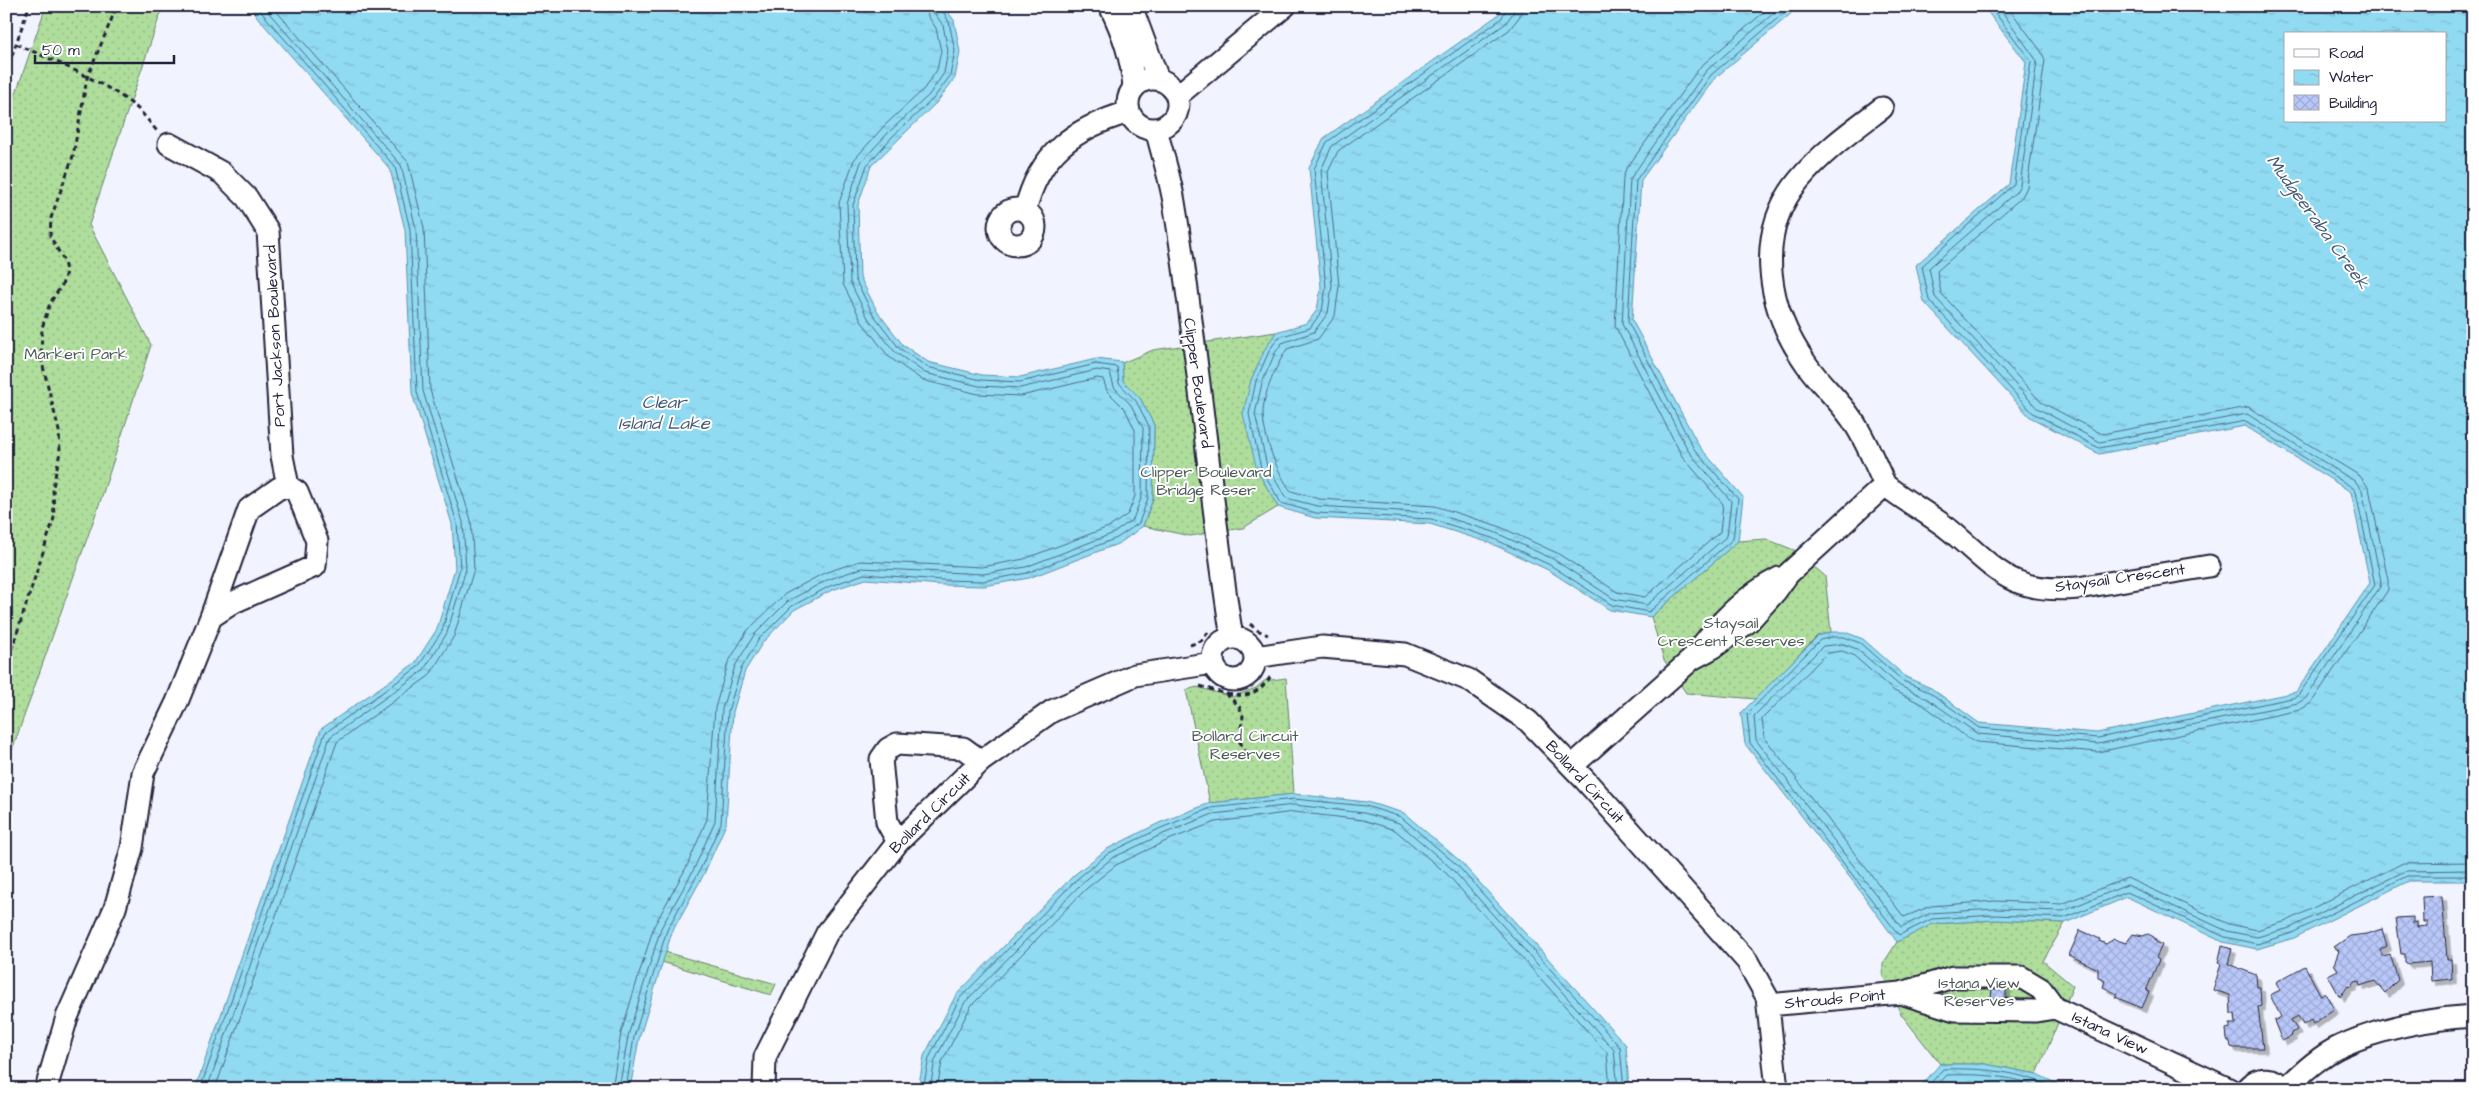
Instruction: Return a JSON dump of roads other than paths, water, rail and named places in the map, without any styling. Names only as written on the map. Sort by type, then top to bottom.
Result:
[{"type":"street","points":[[1110,6],[1122,32],[1132,63],[1134,88]]},
{"type":"street","points":[[1131,6],[1158,79]]},
{"type":"street","points":[[1177,96],[1285,6]]},
{"type":"street","points":[[1158,79],[1166,82],[1177,96],[1179,105],[1175,117],[1169,124],[1156,129],[1146,128],[1138,123],[1129,112],[1130,95],[1134,88],[1148,80],[1158,79]]},
{"type":"street","name":"Staysail Crescent","points":[[1882,108],[1842,139],[1798,180],[1781,206],[1772,237],[1770,259],[1771,282],[1779,311],[1791,339],[1807,366],[1850,417],[1865,441],[1886,485],[1952,532],[1992,569],[2014,581],[2036,587],[2057,590],[2078,588],[2209,566]]},
{"type":"street","points":[[1025,211],[1029,193],[1039,173],[1054,153],[1074,134],[1105,119],[1129,112]]},
{"type":"street","name":"Clipper Boulevard","points":[[1156,129],[1174,201],[1206,436],[1222,576],[1232,638]]},
{"type":"street","name":"Port Jackson Boulevard","points":[[169,144],[222,173],[247,198],[268,231],[282,456],[288,486],[296,492],[317,541],[315,566],[234,602],[211,617]]},
{"type":"street","points":[[1572,766],[1692,659],[1714,647],[1748,622],[1776,592],[1788,574],[1886,485]]},
{"type":"street","points":[[46,1089],[67,1016],[115,908],[132,848],[143,774],[177,702],[211,617],[249,508],[279,488],[288,486]]},
{"type":"street","points":[[1232,638],[1245,641],[1254,650],[1253,669],[1244,678],[1238,680],[1231,680],[1220,675],[1213,664],[1213,656],[1220,644],[1232,638]]},
{"type":"street","name":"Bollard Circuit","points":[[1255,657],[1322,647],[1405,654],[1469,680],[1528,721],[1572,766],[1747,961],[1768,997],[1777,1089]]},
{"type":"street","name":"Bollard Circuit","points":[[764,1089],[765,1057],[827,934],[898,842],[981,761],[1052,711],[1135,675],[1213,664]]},
{"type":"street","points":[[898,842],[886,822],[881,760],[888,749],[897,744],[963,748],[981,761]]},
{"type":"street","name":"Strouds Point","points":[[1768,1005],[1901,994],[1953,977],[1998,976]]},
{"type":"street","name":"Istana View","points":[[1998,976],[2021,977],[2041,989],[2055,1008],[2229,1089]]},
{"type":"street","points":[[1974,977],[1975,1010]]},
{"type":"street","name":"Strouds Point","points":[[1901,994],[1955,1010],[2036,1011],[2055,1008]]},
{"type":"street","points":[[2246,1089],[2252,1082],[2270,1079],[2286,1088],[2304,1072],[2340,1046],[2401,1025],[2438,1018],[2473,1016]]},
{"type":"water","name":"Clear Island Lake","points":[[250,6],[943,6],[954,20],[960,52],[955,78],[937,102],[871,166],[858,205],[860,277],[877,311],[903,345],[928,362],[982,375],[1020,377],[1096,359],[1122,362],[1123,381],[1140,398],[1154,425],[1153,499],[1143,526],[1120,543],[1029,578],[984,586],[941,585],[866,579],[832,590],[794,610],[763,642],[745,671],[733,712],[726,824],[704,874],[672,932],[639,1039],[630,1089],[195,1089],[321,729],[415,663],[437,629],[455,568],[452,524],[412,393],[405,230],[390,169],[258,18]]},
{"type":"water","points":[[1504,6],[1800,6],[1715,78],[1641,180],[1632,320],[1699,446],[1743,497],[1738,541],[1651,617],[1610,610],[1548,570],[1490,543],[1430,524],[1315,518],[1278,507],[1257,470],[1243,414],[1251,380],[1266,347],[1276,332],[1307,323],[1317,310],[1321,287],[1309,168],[1324,138],[1498,15]]},
{"type":"water","name":"Mudgeeraba Creek","points":[[1983,6],[2473,6],[2473,881],[2409,881],[2294,938],[2257,949],[2223,942],[2127,897],[2065,923],[1995,920],[1933,924],[1897,942],[1855,884],[1745,744],[1741,713],[1818,636],[1831,632],[1845,632],[1863,639],[1906,677],[1931,688],[1979,723],[2097,733],[2296,692],[2370,583],[2351,492],[2245,426],[2099,454],[2030,417],[1924,302],[1916,265],[2009,184],[2026,62]]},
{"type":"water","points":[[1294,794],[1367,802],[1404,813],[1460,861],[1626,1045],[1629,1089],[918,1089],[924,1056],[956,995],[1074,875],[1107,849],[1159,823],[1210,803]]},
{"type":"water","points":[[1940,1064],[1985,1064],[2037,1074],[2067,1089],[1921,1089],[1922,1085]]},
{"type":"park label","name":"Markeri Park","points":[[76,354]]},
{"type":"park label","name":"Clipper Boulevard Bridge Reser","points":[[1206,481]]},
{"type":"park label","name":"Staysail Crescent Reserves","points":[[1731,632]]},
{"type":"park label","name":"Bollard Circuit Reserves","points":[[1245,745]]},
{"type":"park label","name":"Istana View Reserves","points":[[1979,992]]}]
